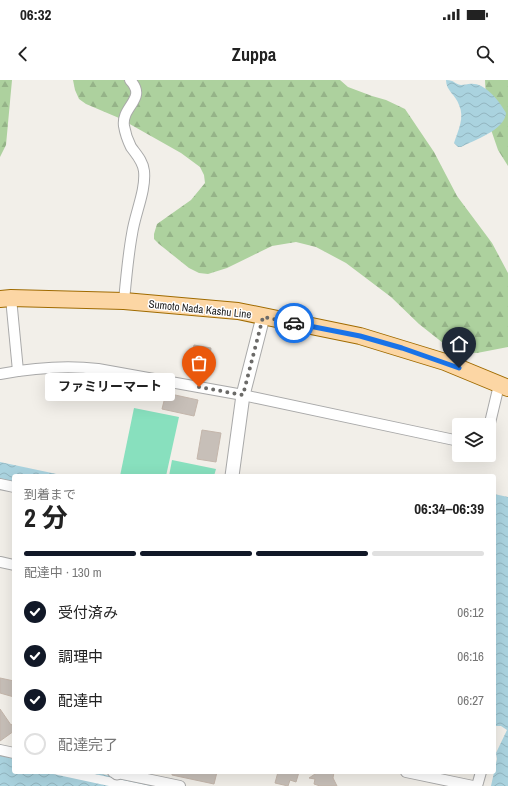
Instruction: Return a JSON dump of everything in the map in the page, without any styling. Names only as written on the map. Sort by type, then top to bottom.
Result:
[{"type":"main road","name":"Sumoto Nada Kashu Line","points":[[5,299],[124,301],[238,311],[367,338],[446,362],[504,387]]},
{"type":"street","points":[[124,301],[132,234],[142,190],[144,171],[143,164],[130,146],[124,126],[126,113],[136,99],[137,92],[130,80]]},
{"type":"street","points":[[5,299],[18,371]]},
{"type":"street","points":[[232,474],[243,395],[263,317]]},
{"type":"street","points":[[0,374],[44,367],[84,367],[243,395],[452,440]]},
{"type":"street","points":[[492,418],[504,387]]},
{"type":"street","points":[[0,484],[12,487]]},
{"type":"street","points":[[0,562],[12,565]]},
{"type":"street","points":[[0,750],[12,753]]},
{"type":"street","points":[[125,774],[180,786]]},
{"type":"street","points":[[416,774],[473,786]]},
{"type":"street","points":[[477,786],[480,774]]},
{"type":"green space","points":[[0,80],[12,80],[6,145],[0,157]]},
{"type":"green space","points":[[73,80],[340,80],[348,87],[386,100],[405,109],[434,152],[457,196],[492,243],[508,273],[508,347],[477,353],[462,352],[443,343],[419,324],[391,297],[346,263],[316,247],[296,242],[272,246],[227,268],[208,274],[199,273],[189,268],[159,244],[154,239],[154,234],[157,224],[191,200],[205,183],[204,175],[200,167],[181,153],[119,118],[86,104],[79,99]]},
{"type":"green space","points":[[485,80],[508,80],[508,166],[498,150],[487,118]]},
{"type":"green space","points":[[134,408],[179,417],[166,474],[120,474]]},
{"type":"green space","points":[[172,460],[216,469],[215,474],[169,474]]},
{"type":"water","points":[[446,80],[461,85],[474,84],[484,87],[497,99],[506,113],[504,119],[488,134],[458,147],[454,143],[460,124],[461,110],[458,102],[446,84]]},
{"type":"water","points":[[0,462],[57,474],[12,474],[12,484],[0,481]]},
{"type":"water","points":[[496,494],[508,497],[508,786],[491,786],[494,774],[496,774],[496,753],[507,730],[501,726],[496,726]]},
{"type":"water","points":[[0,752],[12,755],[12,774],[101,774],[157,786],[0,786]]},
{"type":"pier","points":[[53,774],[94,774],[151,786],[109,786]]},
{"type":"building","points":[[194,345],[211,348],[209,362],[191,359]]},
{"type":"building","points":[[166,393],[198,400],[194,416],[162,409]]},
{"type":"building","points":[[202,430],[221,433],[216,462],[197,459]]},
{"type":"building","points":[[0,678],[12,681],[12,696],[0,693]]},
{"type":"building","points":[[0,709],[12,724],[12,732],[0,741]]},
{"type":"building","points":[[172,774],[216,774],[214,784]]},
{"type":"building","points":[[277,774],[298,774],[296,782],[290,780],[288,786],[275,783]]},
{"type":"building","points":[[315,774],[334,774],[333,778],[337,786],[320,786],[314,784],[315,779],[309,778]]},
{"type":"way so far","points":[[199,387],[243,395],[263,317],[294,323]]},
{"type":"place","name":"ファミリーマート","points":[[199,387]]},
{"type":"route","points":[[294,323],[360,336],[446,362],[459,368]]}]
